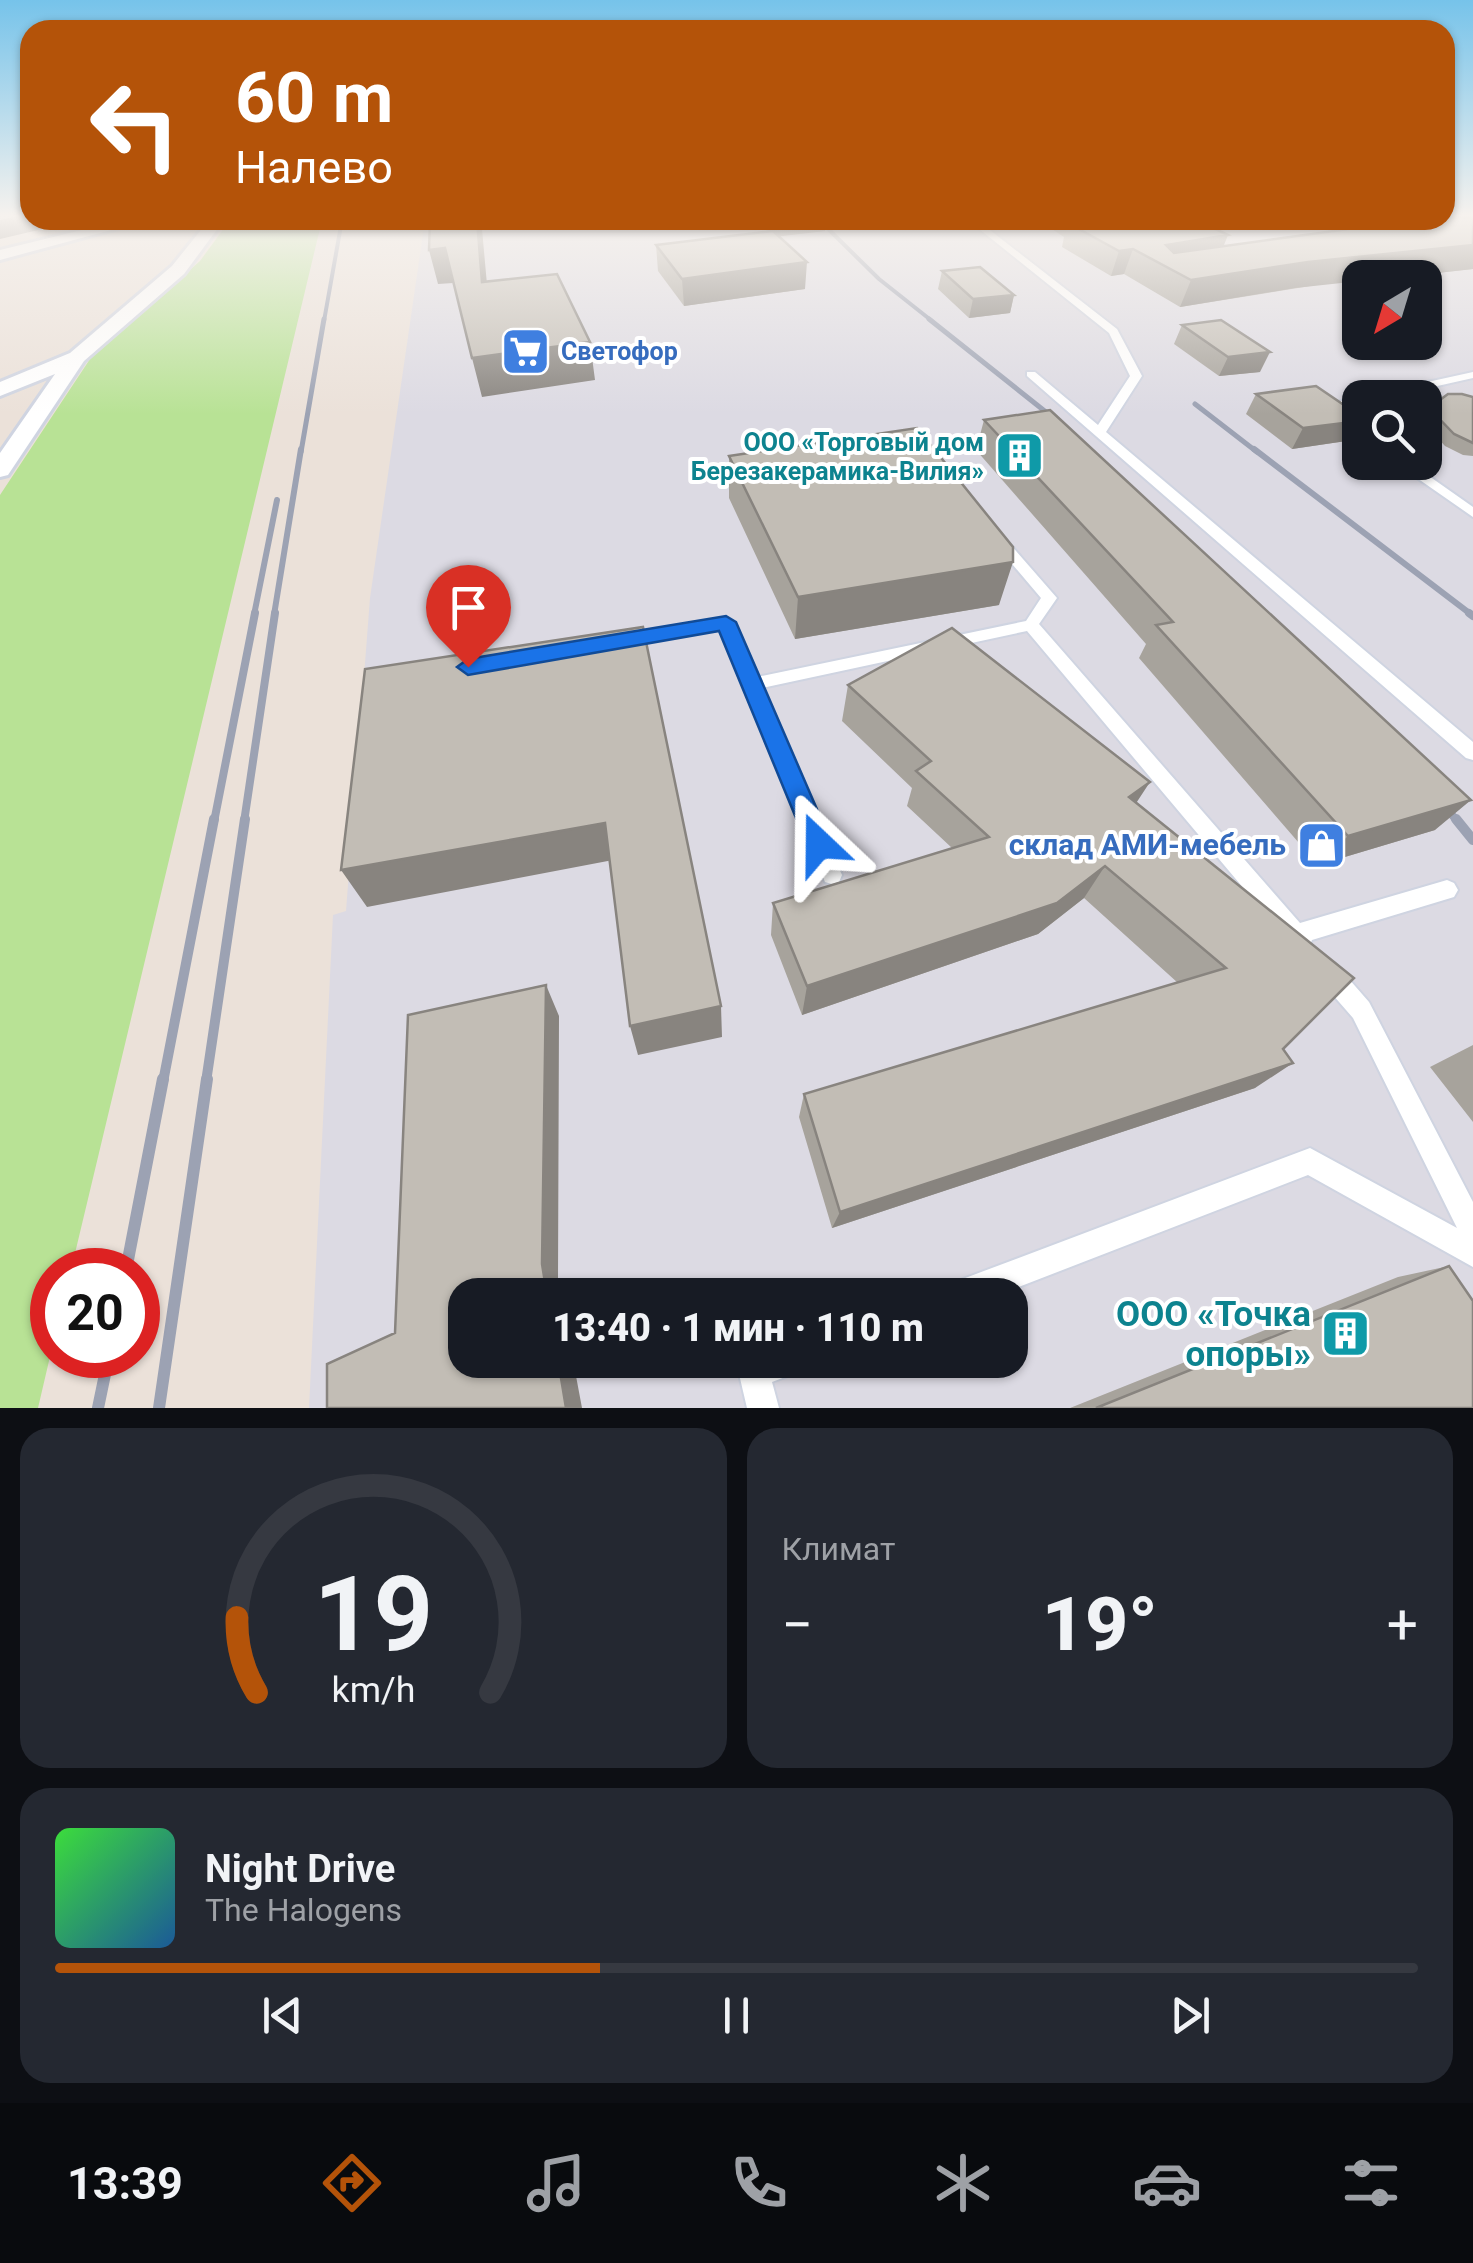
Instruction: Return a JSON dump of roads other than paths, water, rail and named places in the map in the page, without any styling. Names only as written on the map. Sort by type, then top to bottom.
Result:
[{"type":"street","points":[[0,470],[77,356],[163,283]]},
{"type":"street","points":[[0,390],[77,356]]},
{"type":"lane","points":[[1052,283],[1113,331],[1136,376],[1100,432]]},
{"type":"lane","points":[[1032,374],[1473,753]]},
{"type":"lane","points":[[1442,381],[1473,375]]},
{"type":"lane","points":[[1342,402],[1320,407],[1342,422]]},
{"type":"lane","points":[[1426,480],[1473,513]]},
{"type":"lane","points":[[752,684],[1030,626],[1049,598],[989,528]]},
{"type":"lane","points":[[608,643],[726,622],[832,875]]},
{"type":"lane","points":[[1030,626],[1361,1010],[1473,1231]]},
{"type":"lane","points":[[1296,934],[1447,890]]},
{"type":"lane","points":[[1004,1278],[1310,1160],[1473,1253]]},
{"type":"lane","points":[[755,1378],[763,1408]]},
{"type":"railway","points":[[324,321],[331,283]]},
{"type":"railway","points":[[884,283],[932,321]]},
{"type":"railway","points":[[301,452],[324,319]]},
{"type":"railway","points":[[929,319],[1066,428]]},
{"type":"railway","points":[[1195,404],[1257,452]]},
{"type":"railway","points":[[274,615],[301,449]]},
{"type":"railway","points":[[1254,449],[1472,615]]},
{"type":"railway","points":[[254,615],[277,500]]},
{"type":"railway","points":[[214,822],[255,613]]},
{"type":"railway","points":[[244,822],[275,613]]},
{"type":"railway","points":[[1469,613],[1473,616]]},
{"type":"railway","points":[[1434,794],[1458,822]]},
{"type":"railway","points":[[163,1082],[214,819]]},
{"type":"railway","points":[[206,1082],[245,819]]},
{"type":"railway","points":[[1456,819],[1473,840]]},
{"type":"railway","points":[[130,1248],[163,1079]]},
{"type":"railway","points":[[159,1408],[207,1079]]},
{"type":"railway","points":[[98,1408],[104,1378]]},
{"type":"place","name":"Светофор","points":[[526,351]]},
{"type":"place","name":"ООО «Торговый дом Березакерамика-Вилия»","points":[[1019,456]]},
{"type":"place","name":"склад АМИ-мебель","points":[[1321,845]]},
{"type":"place","name":"ООО «Точка опоры»","points":[[1346,1334]]}]
